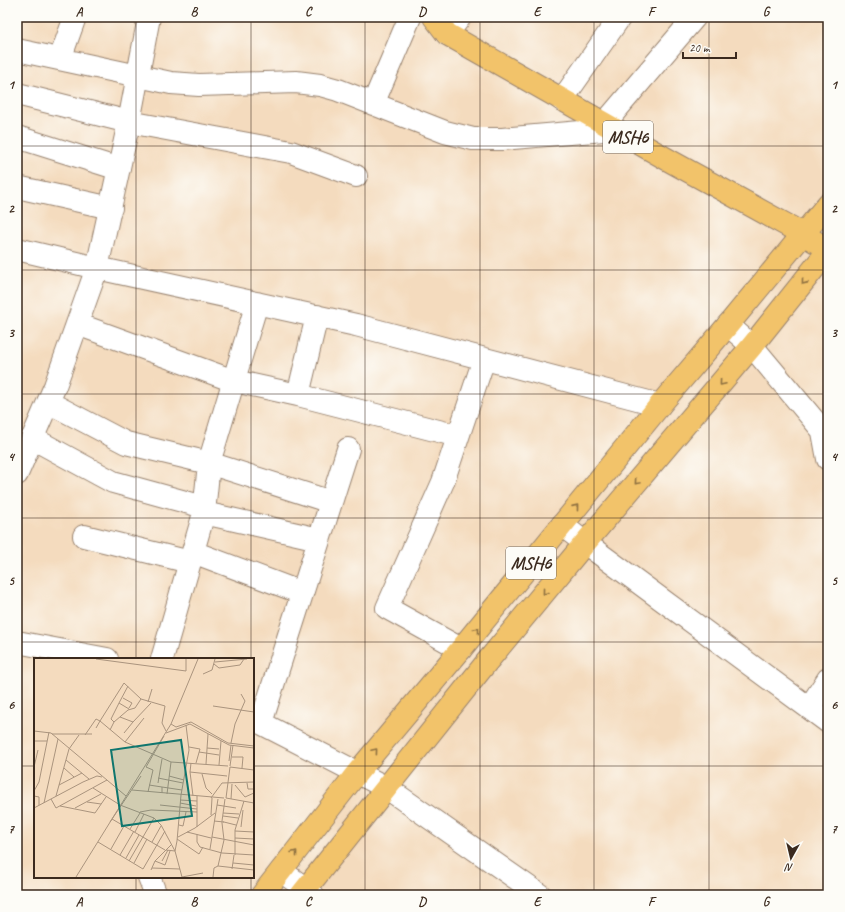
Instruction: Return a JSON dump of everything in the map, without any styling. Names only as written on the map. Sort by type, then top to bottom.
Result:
[{"type":"main road","name":"MSH6","points":[[307,893],[387,788],[585,543],[752,346],[828,251],[803,234],[562,100],[441,26]]},
{"type":"main road","points":[[803,234],[828,204]]},
{"type":"main road","name":"MSH6","points":[[262,895],[357,773],[803,234]]},
{"type":"street","points":[[60,59],[75,17]]},
{"type":"street","points":[[17,474],[48,402],[97,268],[129,122],[149,17]]},
{"type":"street","points":[[373,104],[410,17]]},
{"type":"street","points":[[441,26],[460,17]]},
{"type":"street","points":[[562,100],[620,17]]},
{"type":"street","points":[[17,50],[186,85],[308,83],[328,86],[445,132],[473,139],[502,139],[610,126],[696,17]]},
{"type":"street","points":[[17,94],[129,122],[284,150],[356,176]]},
{"type":"street","points":[[17,138],[119,169]]},
{"type":"street","points":[[17,186],[110,208]]},
{"type":"street","points":[[17,249],[356,325],[660,405]]},
{"type":"street","points":[[162,658],[204,510],[209,463],[257,303]]},
{"type":"street","points":[[298,395],[317,316]]},
{"type":"street","points":[[77,324],[234,381],[298,395],[458,436]]},
{"type":"street","points":[[728,325],[752,346],[826,435],[828,459]]},
{"type":"street","points":[[461,649],[387,608],[443,482],[484,359]]},
{"type":"street","points":[[48,402],[126,443],[209,463],[331,502]]},
{"type":"street","points":[[32,438],[113,482],[204,510],[319,539]]},
{"type":"street","points":[[348,449],[302,593],[257,721],[387,788],[540,895]]},
{"type":"street","points":[[562,525],[828,722]]},
{"type":"street","points":[[84,536],[191,557],[302,593]]},
{"type":"street","points":[[17,642],[102,658]]},
{"type":"street","points":[[808,708],[828,679]]},
{"type":"street","points":[[281,871],[307,893]]},
{"type":"street","points":[[149,878],[156,895]]}]
